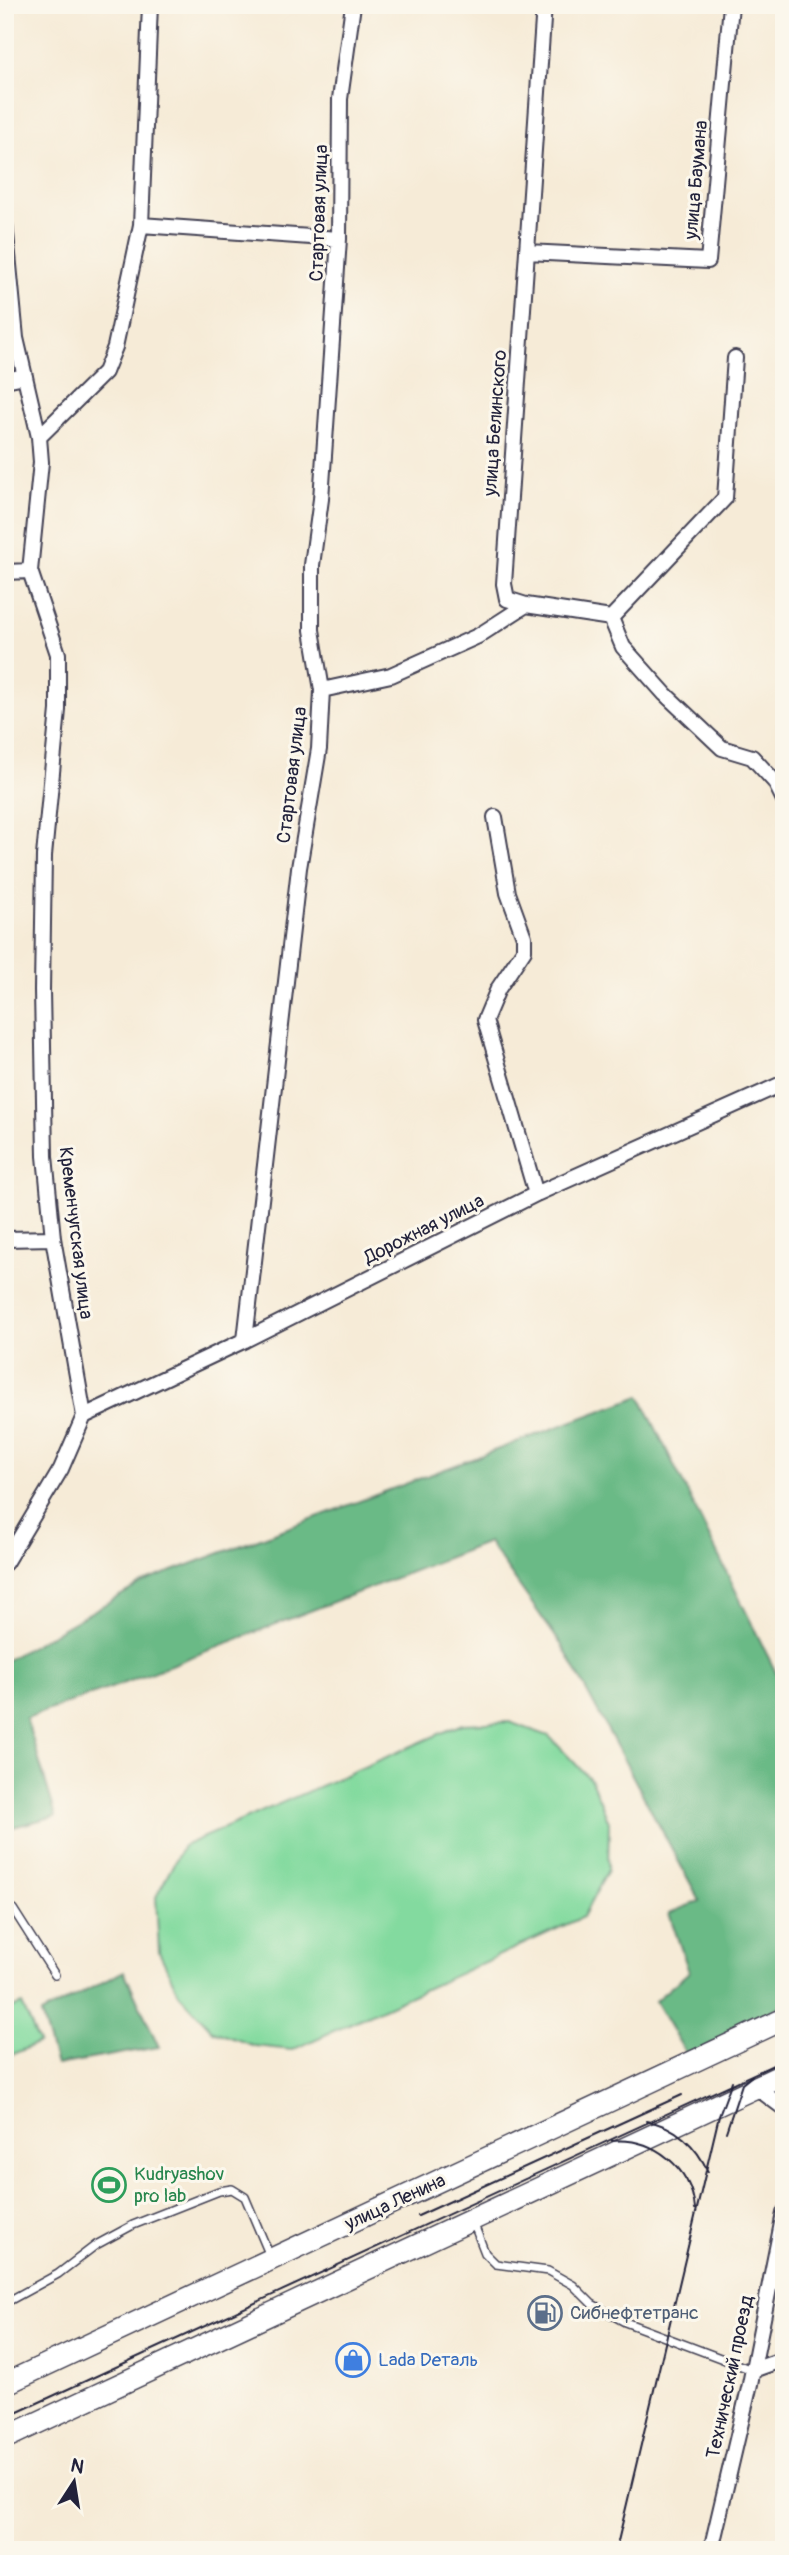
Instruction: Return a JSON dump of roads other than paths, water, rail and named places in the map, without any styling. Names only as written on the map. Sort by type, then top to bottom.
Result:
[{"type":"main road","name":"улица Ленина","points":[[5,2384],[784,2019]]},
{"type":"main road","points":[[5,2438],[784,2074]]},
{"type":"street","points":[[39,437],[105,372],[115,347],[141,225],[150,5]]},
{"type":"street","name":"Стартовая улица","points":[[246,1340],[299,868],[319,749],[322,690],[312,630],[312,565],[321,499],[340,239],[340,99],[353,5]]},
{"type":"street","name":"улица Белинского","points":[[526,605],[507,599],[503,584],[544,5]]},
{"type":"street","name":"улица Баумана","points":[[527,253],[708,261],[731,5]]},
{"type":"street","name":"Кременчугская улица","points":[[5,223],[16,338],[39,437],[41,462],[30,571],[58,654],[60,682],[44,856],[42,990],[46,1156],[53,1238],[83,1416]]},
{"type":"street","points":[[141,225],[340,239]]},
{"type":"street","points":[[611,618],[725,498],[735,358]]},
{"type":"street","points":[[5,380],[25,376]]},
{"type":"street","points":[[5,572],[30,571]]},
{"type":"street","points":[[322,690],[391,675],[478,636],[526,605],[611,618]]},
{"type":"street","points":[[611,618],[623,647],[665,694],[722,748],[752,757],[775,782],[784,800]]},
{"type":"street","points":[[495,817],[508,892],[524,937],[524,950],[498,989],[485,1020],[536,1194]]},
{"type":"street","name":"Дорожная улица","points":[[83,1416],[246,1340],[536,1194],[784,1083]]},
{"type":"street","points":[[5,1239],[53,1238]]},
{"type":"street","points":[[5,1563],[61,1469],[83,1416]]},
{"type":"street","points":[[757,2088],[784,2108]]},
{"type":"street","name":"Технический проезд","points":[[711,2550],[753,2370],[784,2213]]},
{"type":"street","points":[[753,2370],[784,2359]]},
{"type":"lane","points":[[5,1906],[13,1909],[55,1975]]},
{"type":"lane","points":[[5,2303],[58,2274],[96,2245],[133,2225],[219,2190],[232,2189],[245,2197],[271,2260]]},
{"type":"lane","points":[[472,2220],[485,2253],[496,2264],[548,2271],[573,2285],[592,2304],[625,2322],[753,2370]]},
{"type":"tram line","points":[[5,2418],[784,2060]]},
{"type":"tram line","points":[[726,2132],[742,2084],[752,2076]]},
{"type":"tram line","points":[[616,2550],[719,2116],[732,2081]]},
{"type":"tram line","points":[[418,2216],[682,2095]]},
{"type":"tram line","points":[[646,2121],[666,2127],[684,2138],[698,2154],[708,2172]]},
{"type":"tram line","points":[[612,2141],[642,2144],[667,2158],[686,2180],[695,2209]]},
{"type":"place","name":"Kudryashov pro lab","points":[[109,2185]]},
{"type":"place","name":"Сибнефтетранс","points":[[545,2313]]},
{"type":"place","name":"Lada Dеталь","points":[[353,2360]]}]
